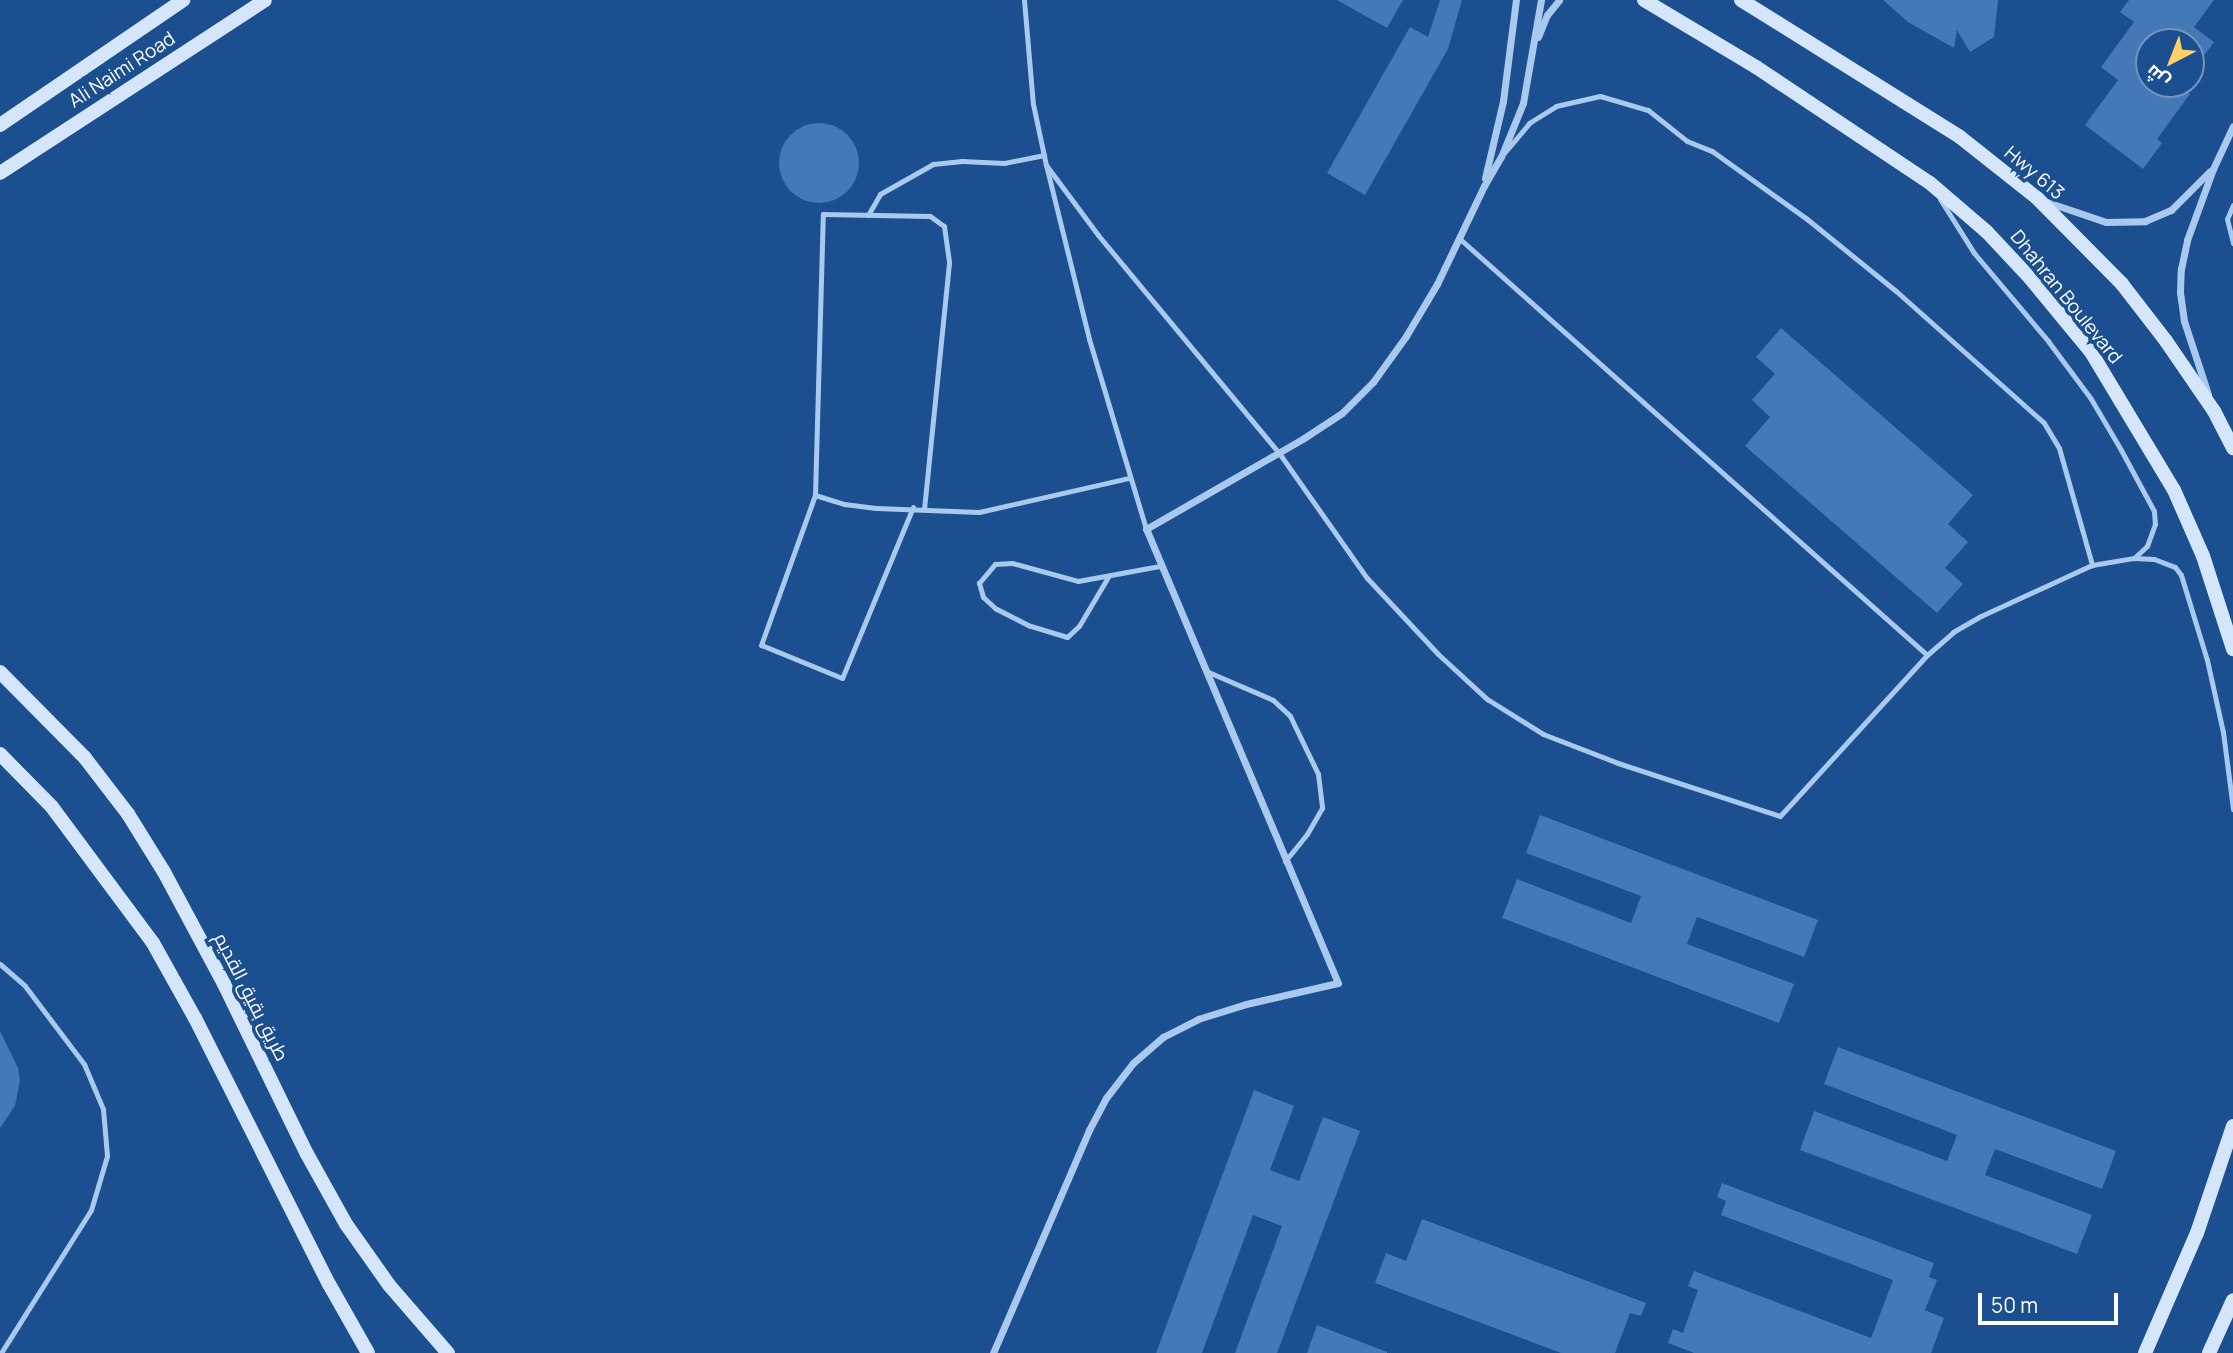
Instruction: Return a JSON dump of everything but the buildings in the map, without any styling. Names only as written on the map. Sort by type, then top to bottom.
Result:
[{"type":"main road","name":"Ali Naimi Road","points":[[0,125],[183,0]]},
{"type":"main road","name":"Ali Naimi Road","points":[[0,173],[265,0]]},
{"type":"main road","name":"Dhahran Boulevard","points":[[1644,0],[1756,67],[1930,183],[1995,242],[2091,352],[2174,489],[2203,556],[2233,649]]},
{"type":"main road","name":"Hwy 613","points":[[1741,0],[1960,138],[2037,198],[2122,284],[2166,341],[2214,411],[2233,448]]},
{"type":"main road","points":[[1751,0],[1769,18]]},
{"type":"main road","name":"طريق بقيق القديم","points":[[0,672],[85,758],[128,814],[164,872],[218,972],[346,1224],[388,1285],[448,1353]]},
{"type":"main road","points":[[0,754],[52,807],[153,943],[195,1018],[329,1284],[368,1353]]},
{"type":"main road","points":[[2145,1353],[2197,1233],[2233,1126]]},
{"type":"main road","points":[[2209,1353],[2233,1300]]},
{"type":"street","points":[[1484,186],[1503,101],[1516,0]]},
{"type":"street","points":[[993,1353],[1089,1130],[1106,1098],[1133,1063],[1163,1037],[1198,1019],[1246,1004],[1338,983],[1146,529],[1279,453],[1342,413],[1373,382],[1406,336],[1460,239],[1484,186],[1501,157],[1523,103],[1541,0]]},
{"type":"street","points":[[1531,58],[1544,22],[1559,0]]},
{"type":"street","points":[[2214,411],[2184,321],[2180,292],[2187,240],[2213,169],[2233,126]]},
{"type":"street","points":[[2037,198],[2106,222],[2145,221],[2171,210],[2213,169]]},
{"type":"lane","points":[[1024,0],[1033,104],[1046,165],[1089,339],[1146,529]]},
{"type":"lane","points":[[1501,157],[1529,122],[1556,106],[1600,96],[1625,101],[1648,110],[1687,141],[1712,151],[1807,219],[1896,291],[2044,423],[2059,448],[2092,565]]},
{"type":"lane","points":[[868,215],[880,194],[933,164],[962,161],[1004,163],[1044,155]]},
{"type":"lane","points":[[1046,165],[1098,235],[1279,453],[1367,578],[1438,654],[1487,699],[1563,744],[1732,803],[1780,816],[1927,655],[1953,632],[1981,616],[2092,565],[2134,558],[2166,561],[2181,575],[2207,660],[2223,732],[2233,809]]},
{"type":"lane","points":[[1930,183],[1974,253],[2049,341],[2091,399],[2122,450],[2154,512],[2155,524],[2147,546],[2134,558]]},
{"type":"lane","points":[[2233,205],[2227,219],[2233,243]]},
{"type":"lane","points":[[913,507],[842,678],[761,645],[816,495],[823,214],[930,216],[944,226],[949,263],[924,508]]},
{"type":"lane","points":[[1460,239],[1927,655]]},
{"type":"lane","points":[[816,495],[876,508],[913,507],[979,512],[1129,478]]},
{"type":"lane","points":[[1108,577],[1079,626],[1066,636],[1030,626],[996,609],[983,597],[979,583],[995,564],[1012,564],[1078,581],[1160,566]]},
{"type":"lane","points":[[1206,671],[1273,699],[1290,716],[1318,775],[1322,808],[1307,834],[1285,861]]},
{"type":"lane","points":[[0,964],[25,986],[84,1064],[103,1109],[107,1156],[91,1210],[1,1353]]}]
